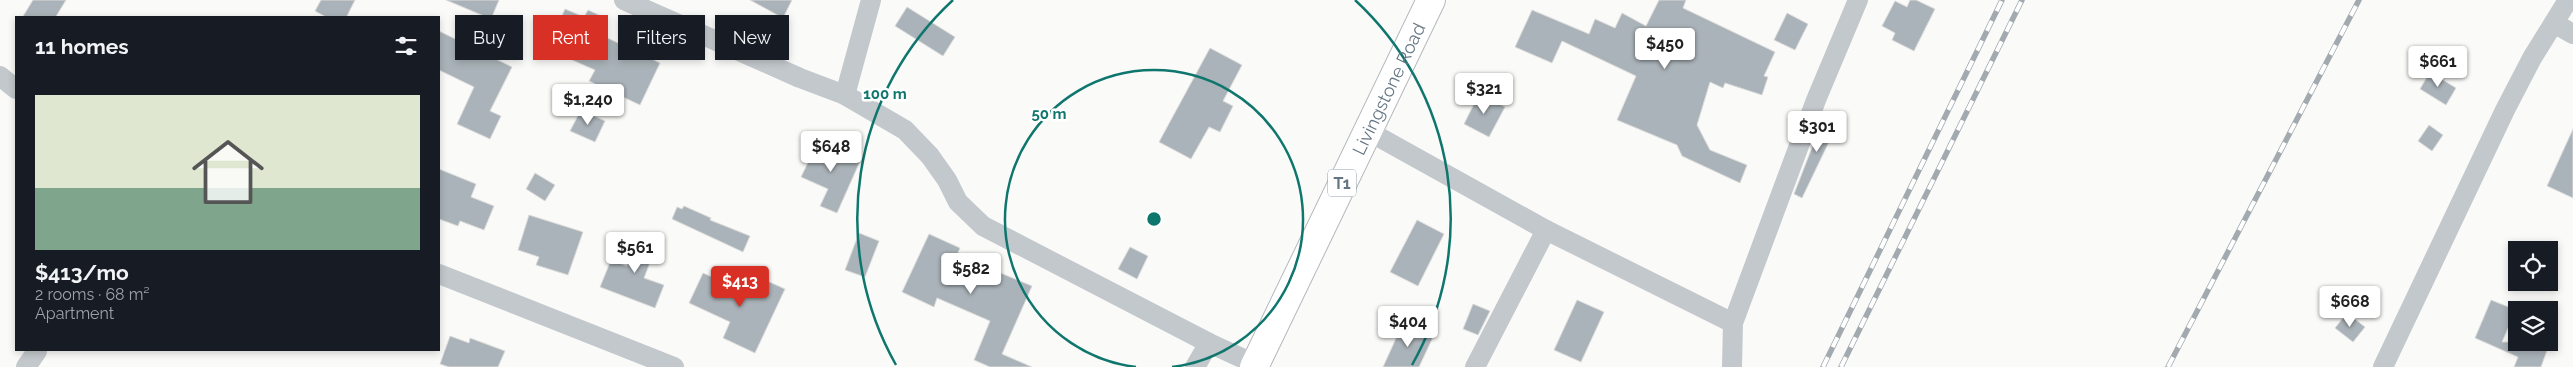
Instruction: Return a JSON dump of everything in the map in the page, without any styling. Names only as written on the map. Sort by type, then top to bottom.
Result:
[{"type":"highway","name":"Livingstone Road","points":[[1254,365],[1431,0]]},
{"type":"street","points":[[624,0],[800,78],[845,95],[906,130],[930,156],[958,202],[984,226],[1254,365]]},
{"type":"street","points":[[845,95],[870,0]]},
{"type":"street","points":[[1732,367],[1733,323],[1816,100],[1858,0]]},
{"type":"street","points":[[2383,367],[2505,110],[2532,58],[2568,0]]},
{"type":"street","points":[[2554,23],[2573,34]]},
{"type":"street","points":[[0,76],[15,88]]},
{"type":"street","points":[[1368,131],[1546,230],[1733,323]]},
{"type":"street","points":[[1475,367],[1546,230]]},
{"type":"street","points":[[440,274],[674,367]]},
{"type":"street","points":[[1195,367],[1209,343]]},
{"type":"building","points":[[33,0],[66,0],[56,16],[23,16]]},
{"type":"building","points":[[321,0],[355,0],[347,16],[324,16],[315,11]]},
{"type":"building","points":[[446,0],[499,0],[493,15],[482,15]]},
{"type":"building","points":[[750,0],[792,0],[784,15],[778,15]]},
{"type":"building","points":[[1659,0],[1686,0],[1683,8],[1775,52],[1764,76],[1768,77],[1762,95],[1725,83],[1723,88],[1710,82],[1697,125],[1710,150],[1747,165],[1740,183],[1682,156],[1677,145],[1617,120],[1636,76],[1562,41],[1552,63],[1515,47],[1532,10],[1589,34],[1595,19],[1615,28],[1622,13],[1646,26]]},
{"type":"building","points":[[1910,0],[1916,0],[1935,9],[1914,51],[1892,40],[1895,33],[1882,26],[1895,1],[1907,7]]},
{"type":"building","points":[[907,7],[955,37],[943,56],[895,26]]},
{"type":"building","points":[[565,9],[579,15],[562,15]]},
{"type":"building","points":[[588,10],[599,15],[585,15]]},
{"type":"building","points":[[1787,13],[1808,24],[1795,50],[1774,40]]},
{"type":"building","points":[[440,31],[455,39],[455,60],[498,60],[512,67],[490,111],[501,116],[490,139],[457,124],[474,87],[440,70]]},
{"type":"building","points":[[608,38],[618,43],[618,60],[654,60],[660,63],[640,105],[589,81],[595,70],[572,60],[608,60]]},
{"type":"building","points":[[1210,48],[1242,65],[1223,101],[1233,106],[1220,132],[1209,127],[1191,159],[1159,142]]},
{"type":"building","points":[[2430,72],[2456,88],[2446,105],[2420,89]]},
{"type":"building","points":[[1479,94],[1505,107],[1489,137],[1464,124]]},
{"type":"building","points":[[581,110],[605,121],[595,142],[570,131]]},
{"type":"building","points":[[1825,114],[1839,121],[1802,198],[1794,194]]},
{"type":"building","points":[[2429,125],[2443,135],[2432,151],[2418,141]]},
{"type":"building","points":[[2573,129],[2573,198],[2547,186]]},
{"type":"building","points":[[819,140],[861,159],[837,213],[820,206],[828,189],[801,177]]},
{"type":"building","points":[[440,169],[476,184],[471,197],[494,206],[484,230],[460,221],[458,226],[440,219]]},
{"type":"building","points":[[535,173],[555,185],[545,201],[526,189]]},
{"type":"building","points":[[684,206],[711,218],[710,220],[750,236],[743,252],[672,219],[677,207],[682,209]]},
{"type":"building","points":[[529,215],[583,232],[568,275],[536,265],[539,257],[518,250]]},
{"type":"building","points":[[1417,220],[1444,234],[1418,286],[1390,272]]},
{"type":"building","points":[[640,232],[659,239],[644,278],[664,285],[655,308],[600,287],[611,260],[627,266]]},
{"type":"building","points":[[859,233],[879,241],[865,277],[845,270]]},
{"type":"building","points":[[929,234],[960,248],[957,255],[1032,286],[1002,354],[1032,367],[990,367],[974,360],[990,321],[937,298],[934,307],[902,292]]},
{"type":"building","points":[[1130,247],[1148,256],[1137,279],[1118,269]]},
{"type":"building","points":[[703,273],[750,294],[758,277],[785,289],[755,353],[723,338],[730,322],[689,303]]},
{"type":"building","points":[[1577,300],[1604,312],[1581,362],[1554,350]]},
{"type":"building","points":[[2491,300],[2508,307],[2508,328],[2502,342],[2508,342],[2508,351],[2547,351],[2541,367],[2514,367],[2518,357],[2475,338]]},
{"type":"building","points":[[1473,304],[1490,311],[1478,335],[1463,329]]},
{"type":"building","points":[[2347,313],[2365,327],[2353,342],[2335,328]]},
{"type":"building","points":[[1403,323],[1433,337],[1419,367],[1383,367]]},
{"type":"building","points":[[450,336],[469,343],[470,338],[505,351],[498,367],[449,367],[440,364]]},
{"type":"railway","points":[[1823,367],[2002,0]]},
{"type":"railway","points":[[1841,367],[2022,0]]},
{"type":"railway","points":[[2168,367],[2359,0]]}]
